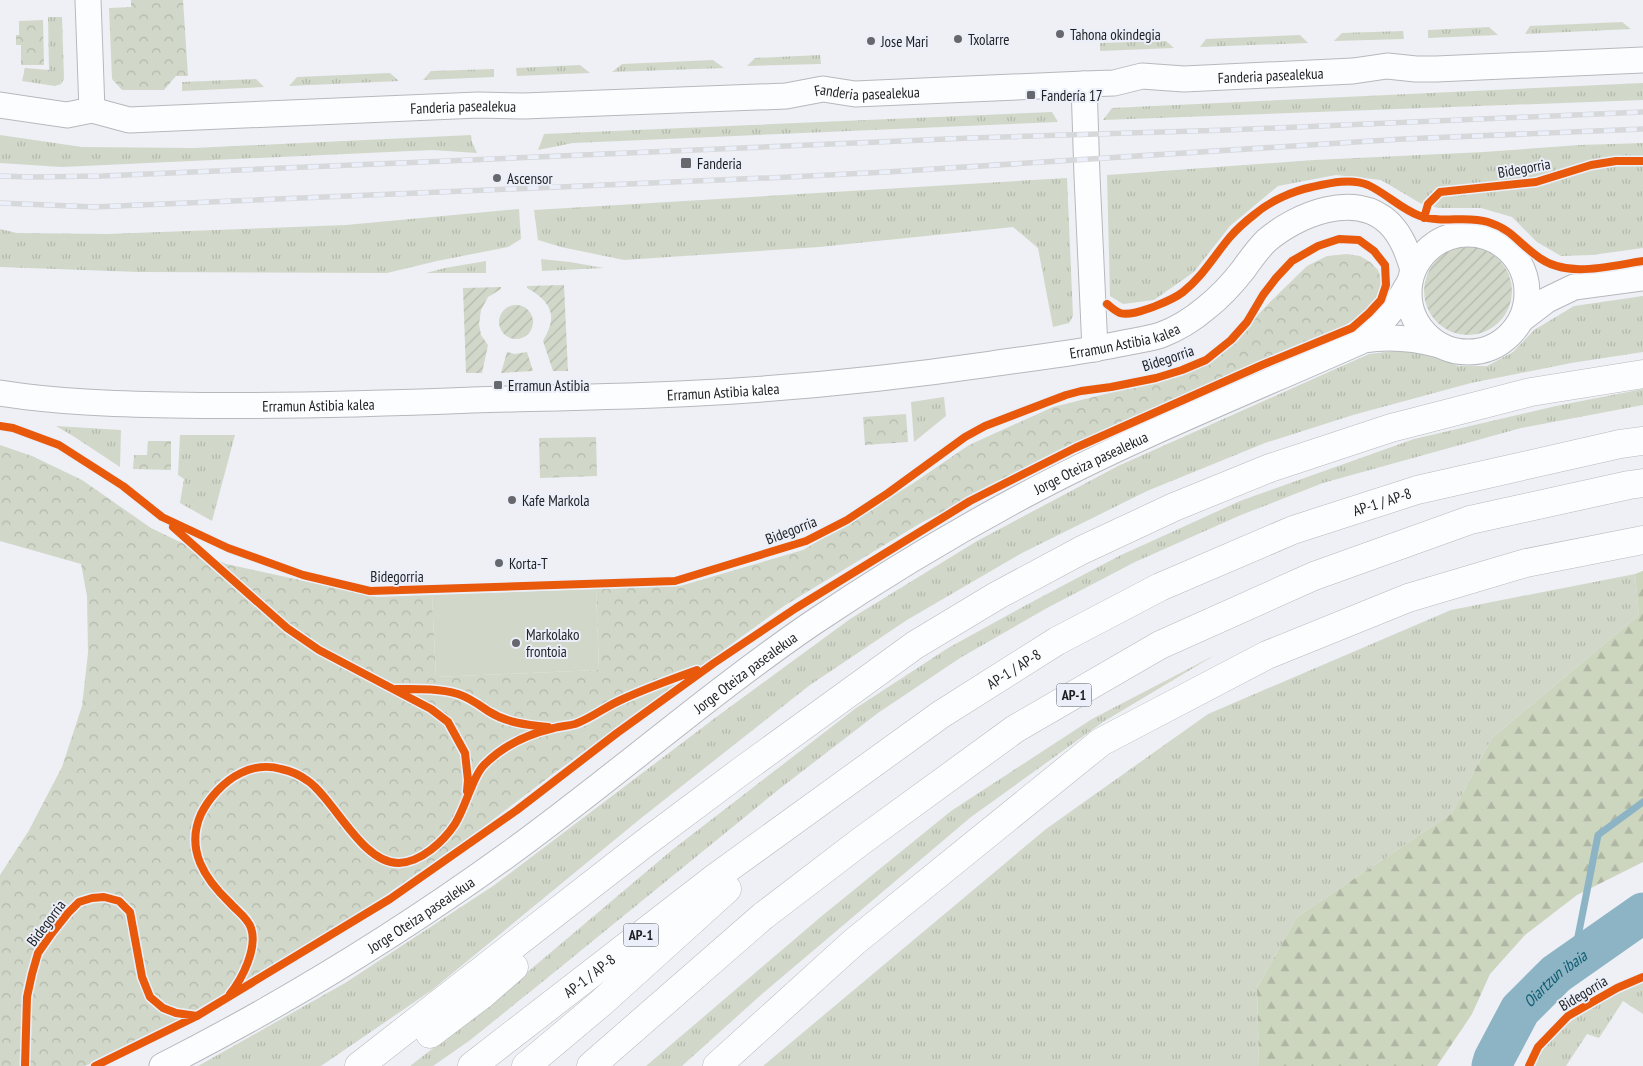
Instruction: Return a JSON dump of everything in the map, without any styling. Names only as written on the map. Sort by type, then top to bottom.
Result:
[{"type":"highway","points":[[359,1066],[645,843],[915,645],[1040,572],[1174,507],[1270,468],[1391,428],[1531,392],[1643,374]]},
{"type":"highway","name":"AP-1 / AP-8","points":[[472,1066],[716,877],[940,715],[1057,641],[1160,587],[1293,530],[1417,490],[1620,444],[1643,441]]},
{"type":"highway","name":"AP-1","points":[[591,1066],[763,916],[860,842],[1015,729],[1160,645],[1314,576],[1470,520],[1630,484],[1643,483]]},
{"type":"highway","points":[[718,1066],[854,942],[1101,742],[1267,655],[1408,598],[1526,563],[1643,540]]},
{"type":"highway","points":[[389,1066],[483,994],[740,772]]},
{"type":"highway","points":[[526,1066],[601,1003],[814,807]]},
{"type":"street","points":[[0,106],[67,115],[92,110],[88,0]]},
{"type":"street","name":"Fanderia pasealekua","points":[[92,110],[129,120],[478,105],[524,106],[786,96],[823,89],[855,94],[1114,83],[1142,76],[1184,79],[1353,71],[1386,66],[1416,69],[1643,60]]},
{"type":"street","points":[[1084,84],[1095,349]]},
{"type":"street","name":"Erramun Astibia kalea","points":[[8,394],[52,399],[143,404],[232,406],[332,405],[699,393],[797,386],[943,371],[1095,349],[1160,335],[1184,323],[1206,308],[1226,291],[1252,256],[1264,244],[1277,233],[1306,216],[1338,208],[1355,208],[1375,214],[1392,226],[1407,232],[1423,235],[1455,235]]},
{"type":"street","name":"Erramun Astibia kalea","points":[[1392,226],[1405,246],[1412,275]]},
{"type":"street","points":[[1455,235],[1481,235],[1493,239],[1504,246],[1514,254],[1521,265],[1526,278],[1528,292],[1526,306],[1522,319],[1515,331],[1505,340],[1486,350],[1466,352],[1452,350],[1439,345],[1417,324],[1411,311],[1409,296],[1412,275],[1420,257],[1442,239],[1455,235]]},
{"type":"street","points":[[1521,265],[1547,279],[1574,287]]},
{"type":"street","name":"Jorge Oteiza pasealekua","points":[[1364,340],[1379,327],[1391,312],[1412,275]]},
{"type":"street","points":[[1522,319],[1547,300],[1574,287],[1643,278]]},
{"type":"street","name":"Jorge Oteiza pasealekua","points":[[162,1066],[268,1008],[349,960],[428,909],[506,856],[742,674],[810,625],[879,579],[951,536],[1024,495],[1098,458],[1364,340],[1382,337],[1402,337],[1439,345]]},
{"type":"green space","points":[[131,0],[183,0],[188,76],[176,76],[164,90],[122,90],[112,79],[109,8],[131,7]]},
{"type":"green space","points":[[48,17],[62,17],[64,79],[61,84],[55,86],[22,81],[25,68],[49,70]]},
{"type":"green space","points":[[43,20],[44,65],[21,65],[21,45],[16,45],[16,35],[19,35],[19,21]]},
{"type":"green space","points":[[1622,22],[1631,29],[1525,34],[1530,26]]},
{"type":"green space","points":[[1489,27],[1498,35],[1428,38],[1428,30]]},
{"type":"green space","points":[[1403,31],[1404,39],[1334,41],[1342,33]]},
{"type":"green space","points":[[1300,35],[1308,43],[1200,47],[1206,39]]},
{"type":"green space","points":[[1166,41],[1174,48],[1100,51],[1100,43]]},
{"type":"green space","points":[[820,55],[821,64],[747,66],[755,58]]},
{"type":"green space","points":[[713,60],[724,68],[612,72],[622,64]]},
{"type":"green space","points":[[580,65],[590,73],[517,76],[516,68]]},
{"type":"green space","points":[[494,69],[494,77],[423,80],[431,71]]},
{"type":"green space","points":[[390,73],[399,81],[289,86],[297,77]]},
{"type":"green space","points":[[256,79],[264,87],[182,91],[182,82]]},
{"type":"green space","points":[[1643,83],[1643,100],[1103,120],[1112,108]]},
{"type":"green space","points":[[1052,112],[1058,122],[573,143],[538,150],[544,134]]},
{"type":"green space","points":[[0,135],[82,147],[194,148],[471,135],[477,153],[432,150],[62,167],[0,163]]},
{"type":"green space","points":[[1643,143],[1643,248],[1592,255],[1561,256],[1537,242],[1512,217],[1481,208],[1438,208],[1420,203],[1381,180],[1336,175],[1278,186],[1230,226],[1194,272],[1154,300],[1123,304],[1110,296],[1107,175],[1314,160]]},
{"type":"green space","points":[[1067,178],[1073,316],[1069,323],[1053,327],[1038,248],[1013,227],[819,247],[624,260],[561,247],[538,240],[534,210]]},
{"type":"green space","points":[[519,209],[521,239],[508,247],[387,273],[139,272],[0,267],[0,229],[17,233],[107,234],[346,225]]},
{"type":"green space","points":[[1468,247],[1485,250],[1499,260],[1509,274],[1512,291],[1509,308],[1499,322],[1485,332],[1468,335],[1451,332],[1437,322],[1427,308],[1424,291],[1427,274],[1437,260],[1451,250]]},
{"type":"green space","points":[[1347,254],[1360,256],[1370,262],[1378,270],[1382,282],[1379,294],[1362,314],[1338,330],[1228,376],[1050,455],[919,524],[784,606],[478,831],[361,912],[178,1020],[85,1066],[0,1066],[0,875],[28,832],[62,767],[82,706],[88,653],[87,596],[81,564],[0,541],[0,445],[32,456],[82,480],[151,528],[226,564],[377,597],[432,595],[436,677],[599,670],[596,589],[680,586],[803,550],[912,484],[969,445],[1053,407],[1178,376],[1209,363],[1224,351],[1307,266],[1327,256]]},
{"type":"green space","points":[[541,259],[570,262],[604,268],[542,271]]},
{"type":"green space","points":[[486,261],[486,273],[426,273],[445,268]]},
{"type":"green space","points":[[564,285],[568,371],[553,371],[543,341],[550,324],[550,310],[547,304],[527,286]]},
{"type":"green space","points":[[501,287],[501,289],[488,297],[481,310],[479,324],[481,335],[488,345],[482,373],[466,373],[463,288]]},
{"type":"green space","points":[[1643,296],[1643,352],[1571,363],[1471,383],[1353,415],[1265,443],[1147,491],[1022,553],[907,620],[810,685],[640,819],[432,990],[321,1066],[198,1066],[345,983],[493,886],[719,715],[850,619],[977,541],[1118,466],[1369,354],[1409,349],[1459,366],[1487,366],[1513,352],[1534,330],[1574,306]]},
{"type":"green space","points":[[516,305],[528,310],[533,322],[528,334],[516,339],[504,334],[499,322],[504,310]]},
{"type":"green space","points":[[507,352],[515,354],[527,352],[533,371],[501,373]]},
{"type":"green space","points":[[1643,389],[1643,405],[1521,428],[1323,483],[1241,515],[1135,562],[1047,608],[960,658],[878,713],[778,790],[469,1041],[433,1066],[410,1066],[479,1013],[672,850],[856,708],[948,648],[1028,604],[1119,556],[1240,501],[1414,439],[1556,406]]},
{"type":"green space","points":[[944,397],[946,416],[914,442],[911,402]]},
{"type":"green space","points":[[906,414],[908,442],[865,445],[863,417]]},
{"type":"green space","points":[[56,426],[121,430],[120,467],[73,436]]},
{"type":"green space","points":[[180,435],[235,435],[212,521],[180,503],[184,479],[178,475]]},
{"type":"green space","points":[[596,437],[597,476],[540,478],[539,438]]},
{"type":"green space","points":[[148,441],[171,441],[171,470],[133,469],[134,455],[147,455]]},
{"type":"green space","points":[[1643,571],[1643,862],[1577,895],[1525,935],[1490,974],[1472,1014],[1437,1066],[1259,1066],[1257,988],[1297,917],[1452,813],[1492,738],[1639,615],[1635,574]]},
{"type":"green space","points":[[1635,574],[1639,615],[1492,738],[1452,813],[1297,917],[1257,988],[1259,1066],[763,1066],[1046,829],[1208,714],[1451,610]]},
{"type":"green space","name":"Markolako frontoia","points":[[596,589],[599,670],[436,677],[432,595]]},
{"type":"green space","points":[[1215,655],[1103,722],[971,817],[762,994],[682,1066],[646,1066],[823,915],[951,811],[1092,719]]},
{"type":"green space","points":[[1643,982],[1643,1014],[1623,1001],[1599,1038],[1587,1034],[1566,1066],[1534,1066],[1542,1051],[1566,1025],[1596,1005]]},
{"type":"waterway","points":[[1573,962],[1598,835],[1643,802]]},
{"type":"waterway","name":"Oiartzun ibaia","points":[[1492,1066],[1520,1010],[1556,974],[1643,913]]},
{"type":"railway","points":[[0,176],[102,176],[970,138],[1227,130],[1643,112]]},
{"type":"railway","points":[[0,203],[94,207],[789,177],[1403,139],[1643,129]]},
{"type":"cycle path","name":"Bidegorria","points":[[1424,218],[1428,204],[1440,192],[1536,182],[1591,165],[1616,161],[1643,161]]},
{"type":"cycle path","points":[[1107,304],[1118,312],[1128,314],[1145,310],[1172,299],[1190,286],[1233,234],[1261,209],[1297,191],[1340,182],[1355,182],[1368,185],[1420,216],[1437,219],[1480,220],[1496,225],[1537,256],[1548,263],[1561,267],[1574,269],[1602,268],[1643,261]]},
{"type":"cycle path","name":"Bidegorria","points":[[0,426],[13,428],[59,445],[123,486],[162,517],[228,548],[303,575],[370,591],[675,581],[806,541],[847,520],[888,493],[965,437],[985,426],[1066,395],[1156,378],[1206,360],[1231,340],[1247,322],[1263,295],[1292,261],[1318,246],[1339,239],[1359,240],[1374,251],[1385,265],[1386,285],[1381,300],[1352,328],[1262,365],[1075,448],[970,501],[796,608],[714,663],[617,733],[517,810],[390,899],[197,1016],[95,1066]]},
{"type":"cycle path","points":[[173,527],[287,628],[319,650],[431,709],[448,722],[465,753],[468,780],[467,791]]},
{"type":"cycle path","points":[[230,994],[248,963],[253,936],[250,924],[221,894],[206,874],[200,863],[195,840],[197,827],[204,808],[218,790],[235,776],[256,768],[271,767],[302,777],[318,790],[349,829],[373,853],[386,861],[407,862],[431,850],[450,831],[480,770],[500,751],[535,733],[575,724],[632,695],[697,670]]},
{"type":"cycle path","points":[[396,689],[427,689],[450,692],[466,697],[495,715],[510,721],[548,727]]},
{"type":"cycle path","name":"Bidegorria","points":[[25,1066],[27,997],[38,953],[68,913],[79,902],[92,898],[104,897],[119,901],[130,912],[142,977],[150,997],[163,1008],[176,1013],[197,1016]]},
{"type":"cycle path","name":"Bidegorria","points":[[1529,1066],[1538,1047],[1568,1016],[1617,988],[1643,977]]},
{"type":"place","name":"Tahona okindegia","points":[[1060,34]]},
{"type":"place","name":"Txolarre","points":[[958,39]]},
{"type":"place","name":"Jose Mari","points":[[871,41]]},
{"type":"place","name":"Fandería 17","points":[[1031,95]]},
{"type":"place","name":"Fanderia","points":[[686,163]]},
{"type":"place","name":"Ascensor","points":[[497,178]]},
{"type":"place","name":"Erramun Astibia","points":[[498,385]]},
{"type":"place","name":"Kafe Markola","points":[[512,500]]},
{"type":"place","name":"Korta-T","points":[[499,563]]},
{"type":"place","name":"Markolako frontoia","points":[[516,643]]}]
